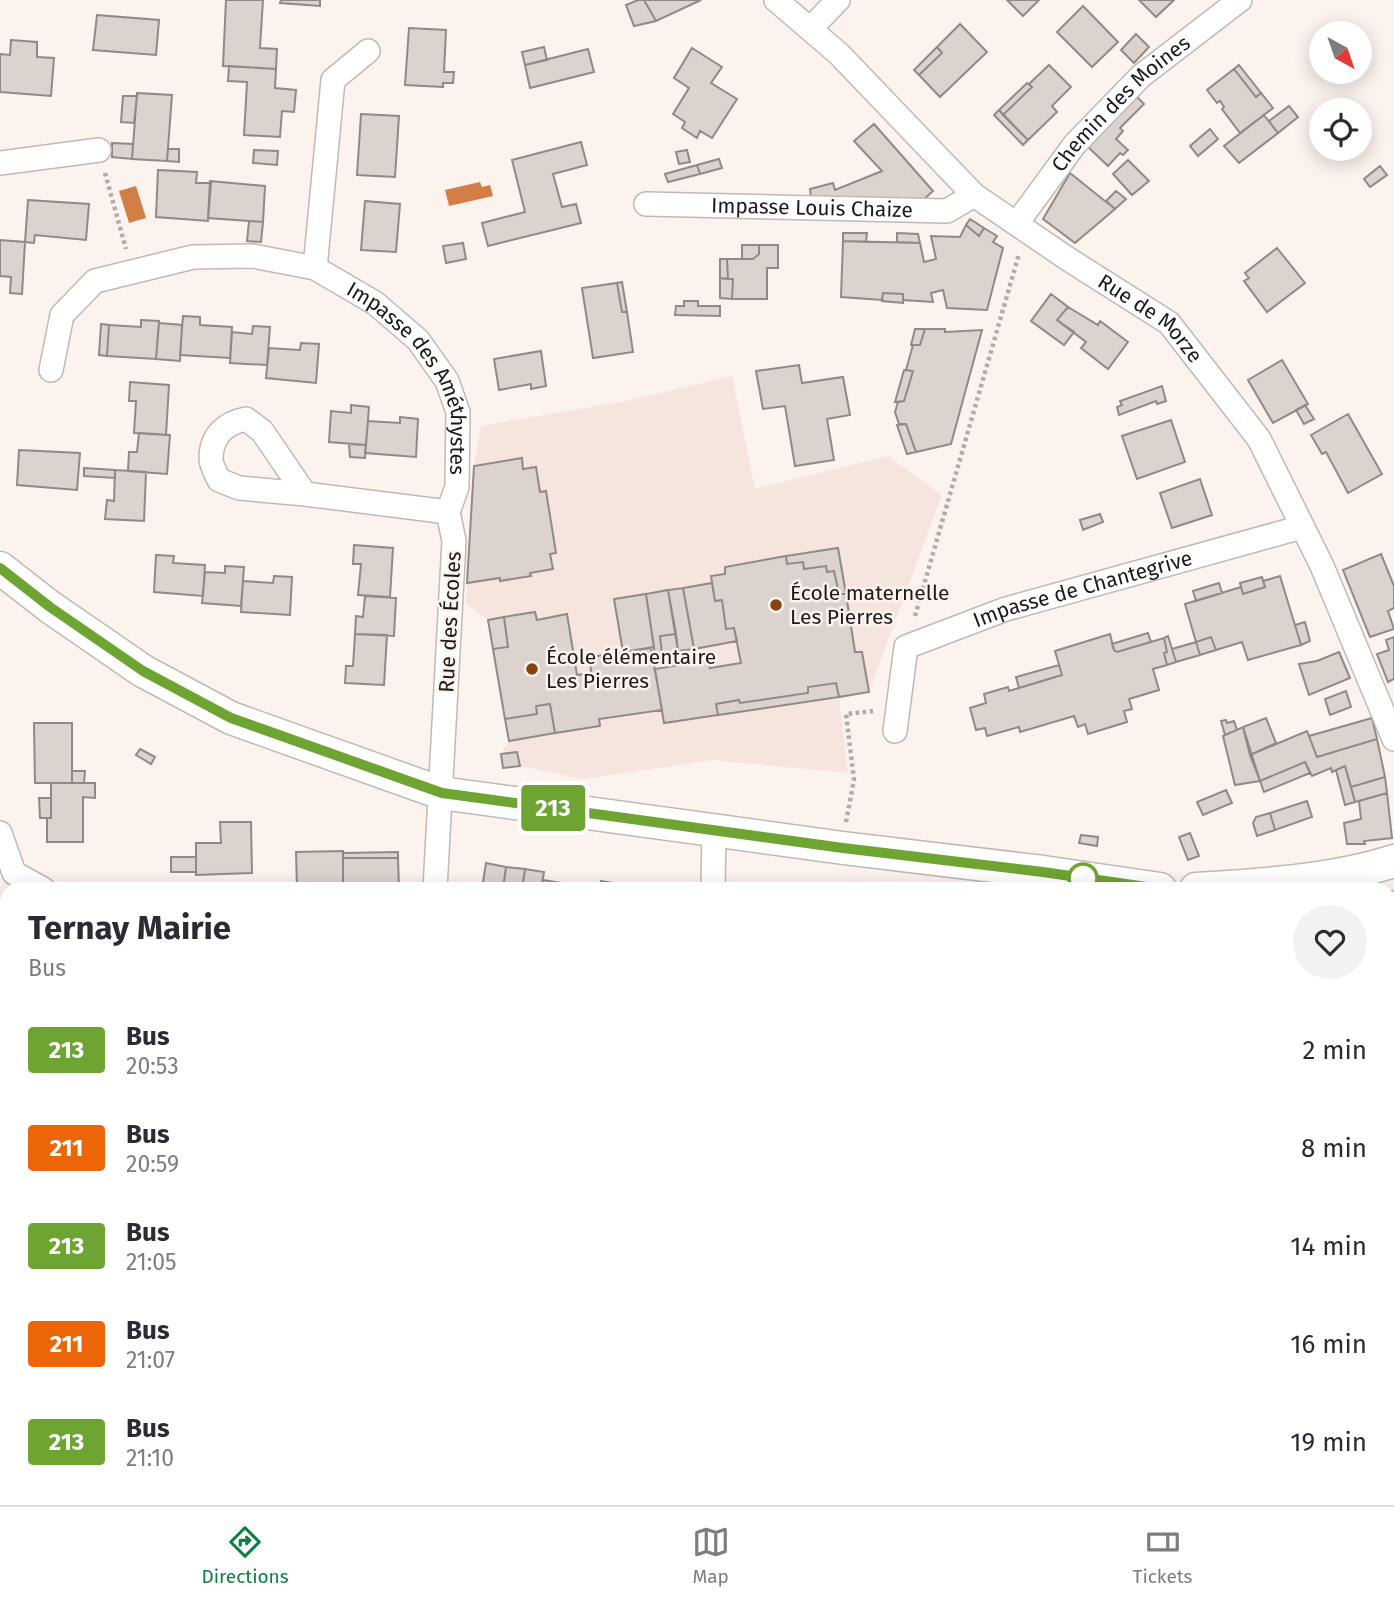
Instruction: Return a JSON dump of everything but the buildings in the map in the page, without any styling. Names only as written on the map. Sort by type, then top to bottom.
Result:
[{"type":"street","name":"Rue de Morze","points":[[776,0],[839,54],[974,195],[1169,323],[1259,439],[1322,566],[1394,739]]},
{"type":"street","points":[[810,29],[838,0]]},
{"type":"street","name":"Chemin des Moines","points":[[1017,223],[1075,144],[1141,76],[1240,0]]},
{"type":"street","name":"Impasse des Améthystes","points":[[315,268],[333,80],[368,51]]},
{"type":"street","points":[[0,163],[99,150]]},
{"type":"street","name":"Impasse Louis Chaize","points":[[646,204],[947,211],[974,195]]},
{"type":"street","name":"Impasse des Améthystes","points":[[51,370],[62,315],[95,281],[132,270],[205,256],[253,256],[315,268],[375,303],[418,340],[447,381],[458,412],[457,487],[448,512]]},
{"type":"street","points":[[305,494],[448,512]]},
{"type":"street","name":"Rue des Écoles","points":[[436,882],[454,541],[448,512]]},
{"type":"street","name":"Impasse de Chantegrive","points":[[906,647],[1006,609],[1302,527]]},
{"type":"street","points":[[0,568],[50,607],[143,671],[231,718],[442,793],[843,848],[1027,880],[1057,882]]},
{"type":"street","points":[[897,720],[906,647]]},
{"type":"street","points":[[713,882],[714,831]]},
{"type":"street","points":[[0,833],[14,873],[30,882]]},
{"type":"street","points":[[1271,882],[1372,868],[1394,860]]},
{"type":"path","points":[[99,150],[132,270]]},
{"type":"path","points":[[906,647],[1004,299],[1023,242],[1017,223]]},
{"type":"path","points":[[843,848],[853,780],[846,714],[897,720]]},
{"type":"shaded area","points":[[480,182],[482,187],[490,185],[493,196],[449,206],[445,190]]},
{"type":"shaded area","points":[[136,186],[146,218],[129,223],[119,191]]},
{"type":"shaded area","points":[[732,376],[755,489],[888,456],[942,495],[869,692],[839,697],[848,773],[714,760],[583,779],[520,766],[503,768],[501,754],[509,741],[489,620],[466,604],[474,466],[481,426],[626,401]]},
{"type":"bus line","name":"213","points":[[0,568],[50,607],[143,671],[231,718],[442,793],[1112,882]]},
{"type":"place","name":"École maternelle Les Pierres","points":[[776,605]]},
{"type":"place","name":"École élémentaire Les Pierres","points":[[532,669]]}]
